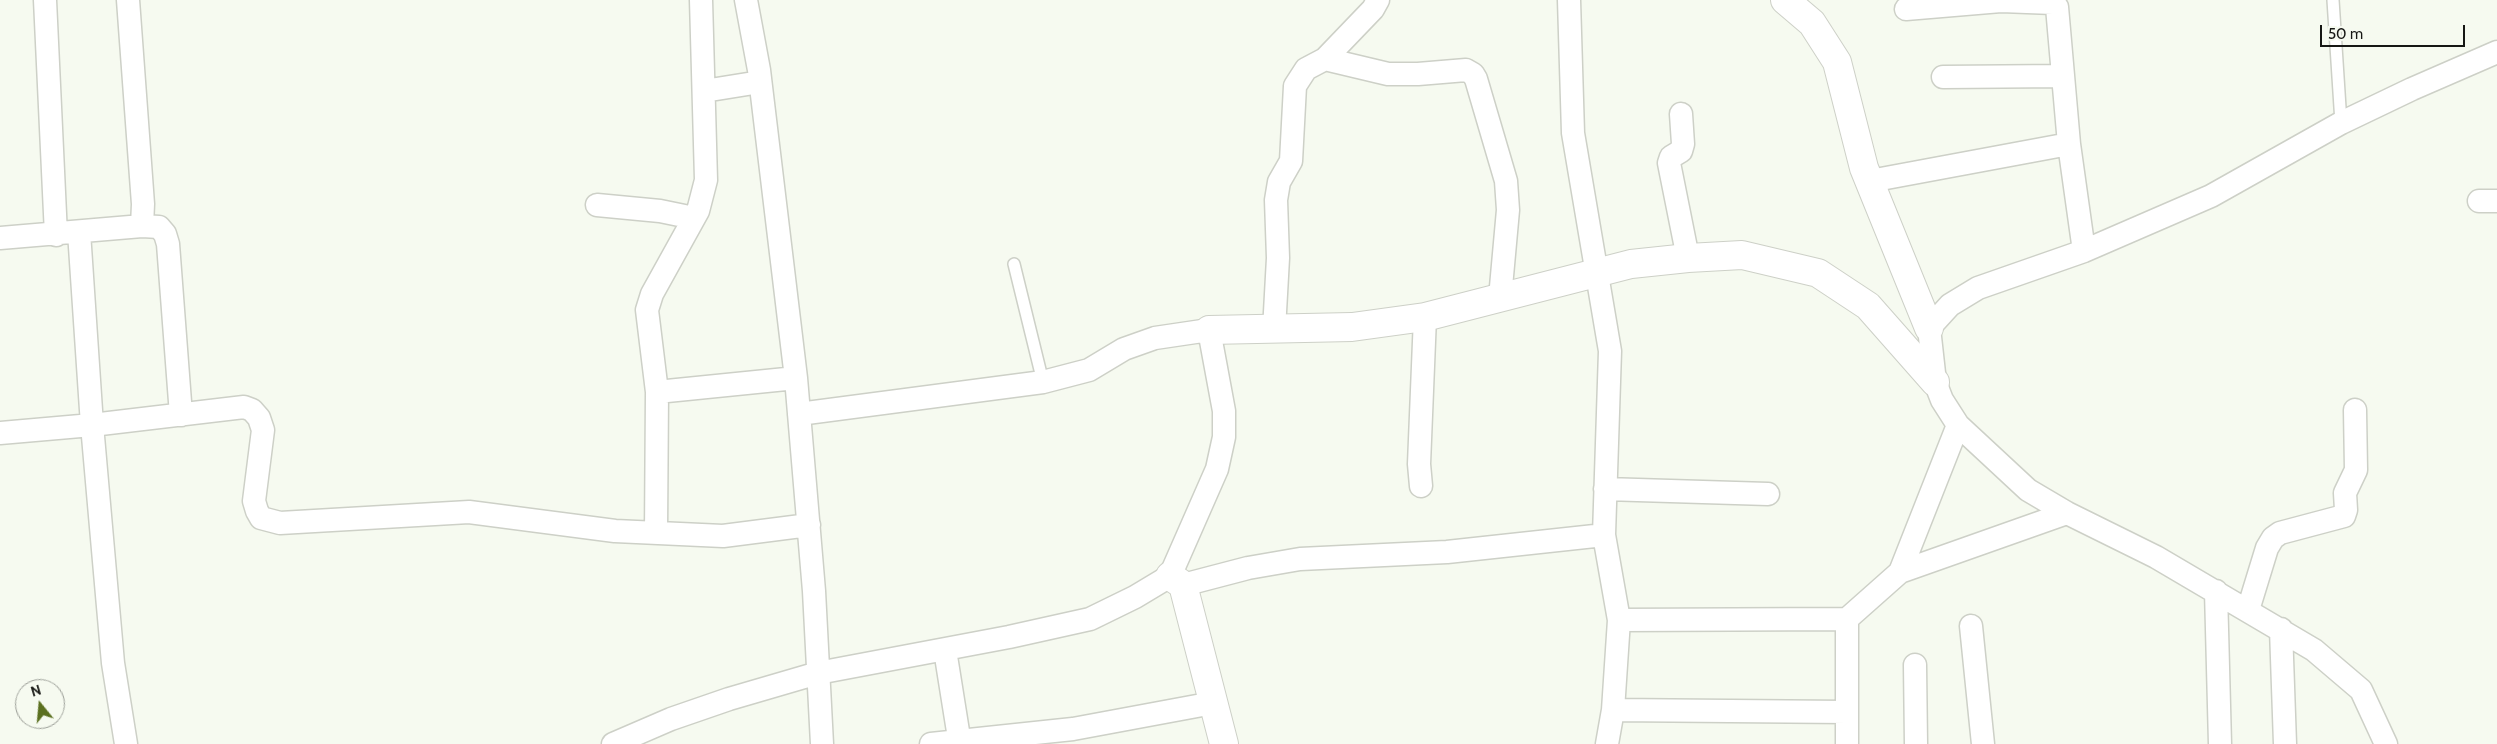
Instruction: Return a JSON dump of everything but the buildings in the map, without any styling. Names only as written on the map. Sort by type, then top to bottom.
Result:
[{"type":"street","points":[[45,0],[56,235]]},
{"type":"street","points":[[128,0],[143,204],[142,226]]},
{"type":"street","points":[[656,533],[657,392],[647,310],[652,294],[694,218],[706,180],[701,0]]},
{"type":"street","points":[[746,0],[760,82],[796,378],[809,525],[822,744]]},
{"type":"street","points":[[1274,330],[1278,258],[1276,200],[1279,182],[1291,161],[1295,86],[1306,69],[1325,59],[1373,9],[1378,0]]},
{"type":"street","points":[[1569,0],[1573,133],[1610,351],[1604,536],[1619,620],[1613,710],[1607,744]]},
{"type":"street","points":[[1785,0],[1809,10],[1837,62],[1864,168],[1929,328],[1935,382],[1942,400],[1958,425],[2028,490],[2067,513],[2156,557],[2314,650],[2361,690],[2386,744]]},
{"type":"street","points":[[1906,9],[2001,1],[2053,3],[2057,7],[2068,144],[2084,251]]},
{"type":"street","points":[[1929,328],[1950,305],[1978,288],[2084,251],[2211,196],[2341,123],[2412,89],[2497,52]]},
{"type":"street","points":[[1325,59],[1388,74],[1418,74],[1466,70],[1473,74],[1506,181],[1508,210],[1500,298]]},
{"type":"street","points":[[1943,77],[2063,76]]},
{"type":"street","points":[[704,91],[760,82]]},
{"type":"street","points":[[1681,114],[1683,144],[1681,151],[1671,157],[1669,164],[1688,258]]},
{"type":"street","points":[[1870,181],[2068,144]]},
{"type":"street","points":[[597,205],[660,211],[694,218]]},
{"type":"street","points":[[0,238],[56,235],[142,226],[159,227],[165,234],[168,244],[181,415]]},
{"type":"street","points":[[79,232],[92,426],[113,663],[126,744]]},
{"type":"street","points":[[799,414],[1043,382],[1089,370],[1124,349],[1155,338],[1209,330],[1352,327],[1425,317],[1631,264],[1742,255],[1779,262],[1818,273],[1868,306],[1935,382]]},
{"type":"street","points":[[1421,486],[1420,464],[1425,317]]},
{"type":"street","points":[[1209,330],[1224,411],[1224,437],[1217,469],[1176,581],[1224,744]]},
{"type":"street","points":[[657,392],[796,378]]},
{"type":"street","points":[[0,433],[92,426],[244,407],[252,410],[259,418],[263,430],[254,501],[261,518],[280,523],[469,512],[554,524],[656,533],[722,536],[809,525]]},
{"type":"street","points":[[2248,610],[2267,548],[2273,538],[2280,533],[2344,516],[2346,510],[2345,493],[2356,470],[2355,410]]},
{"type":"street","points":[[1900,572],[1958,425]]},
{"type":"street","points":[[1605,489],[1768,494]]},
{"type":"street","points":[[1619,620],[1846,619],[1900,572],[2067,513]]},
{"type":"street","points":[[614,744],[671,719],[720,702],[818,673],[945,650],[1090,619],[1176,581],[1300,559],[1447,552],[1604,536]]},
{"type":"street","points":[[2216,591],[2220,744]]},
{"type":"street","points":[[1846,619],[1847,744]]},
{"type":"street","points":[[1972,626],[1983,744]]},
{"type":"street","points":[[2281,629],[2285,744]]},
{"type":"street","points":[[945,650],[960,743]]},
{"type":"street","points":[[1915,665],[1916,744]]},
{"type":"street","points":[[931,744],[960,743],[1073,729],[1213,703]]},
{"type":"street","points":[[1613,710],[1847,712]]},
{"type":"lane","points":[[2333,0],[2341,123]]},
{"type":"lane","points":[[1014,264],[1043,382]]}]
